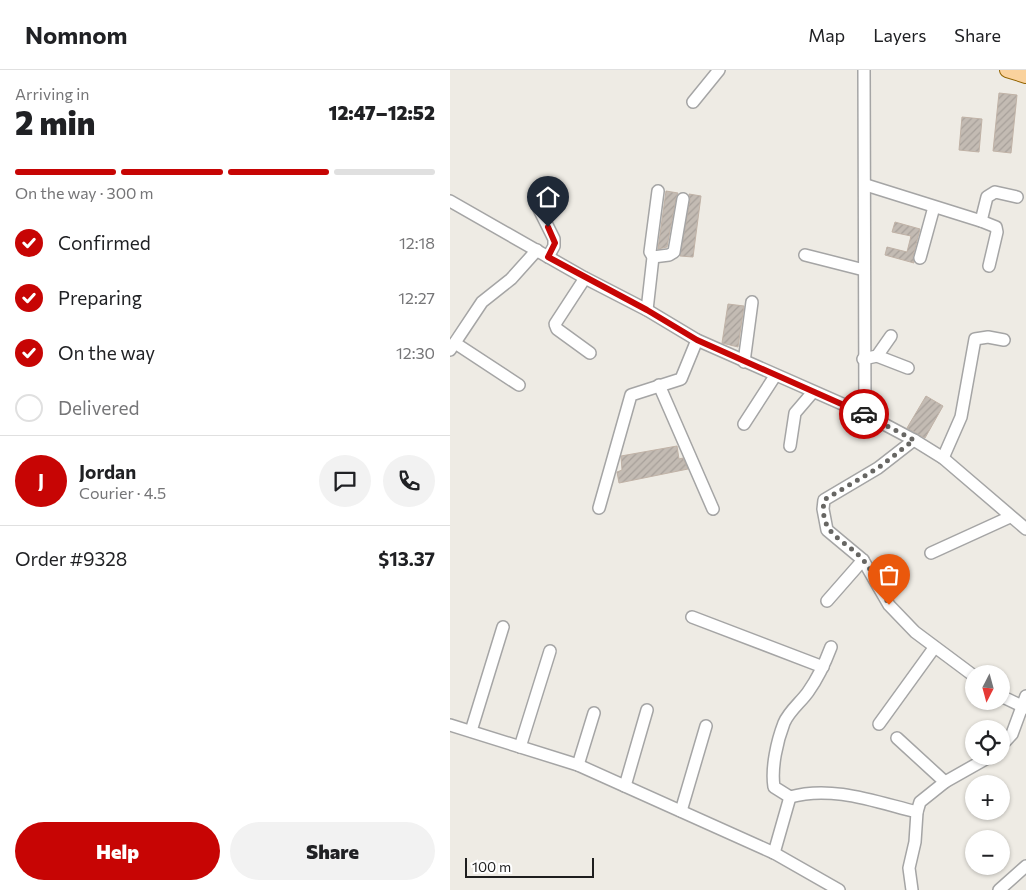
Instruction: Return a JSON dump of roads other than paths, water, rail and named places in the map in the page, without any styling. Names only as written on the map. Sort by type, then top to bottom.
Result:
[{"type":"main road","points":[[1007,70],[1026,76]]},
{"type":"street","points":[[693,102],[719,70]]},
{"type":"street","points":[[864,70],[866,185],[863,359],[865,414]]},
{"type":"street","points":[[866,185],[981,221],[997,229],[989,266]]},
{"type":"street","points":[[647,310],[653,257],[650,252],[658,191]]},
{"type":"street","points":[[981,221],[987,197],[995,192],[1017,197]]},
{"type":"street","points":[[653,257],[669,255],[674,252],[683,199]]},
{"type":"street","points":[[450,201],[548,257],[647,310],[697,340],[775,376],[865,414],[914,440],[943,458],[1026,529]]},
{"type":"street","points":[[536,203],[555,243],[548,257]]},
{"type":"street","points":[[920,258],[934,207]]},
{"type":"street","points":[[519,385],[453,346],[482,302],[511,279],[537,250]]},
{"type":"street","points":[[805,255],[864,270]]},
{"type":"street","points":[[586,278],[556,318],[555,324],[557,329],[590,352]]},
{"type":"street","points":[[744,362],[752,302]]},
{"type":"street","points":[[877,356],[890,336]]},
{"type":"street","points":[[943,458],[961,417],[975,339],[988,337],[1004,340]]},
{"type":"street","points":[[599,508],[631,394],[681,378],[697,340]]},
{"type":"street","points":[[863,359],[877,356],[908,368]]},
{"type":"street","points":[[744,424],[775,376]]},
{"type":"street","points":[[659,385],[713,509]]},
{"type":"street","points":[[790,446],[796,414],[813,392]]},
{"type":"street","points":[[914,440],[878,468],[824,500],[827,530],[863,560],[889,605],[914,632],[965,670]]},
{"type":"street","points":[[931,553],[1010,517]]},
{"type":"street","points":[[827,601],[863,560]]},
{"type":"street","points":[[692,617],[823,667]]},
{"type":"street","points":[[471,731],[503,627]]},
{"type":"street","points":[[831,647],[823,667],[809,691],[785,721],[779,740],[773,779],[774,787],[790,797],[806,792],[844,795],[917,812]]},
{"type":"street","points":[[879,724],[934,648]]},
{"type":"street","points":[[520,747],[550,651]]},
{"type":"street","points":[[1010,699],[1025,704],[1010,736]]},
{"type":"street","points":[[625,786],[647,710]]},
{"type":"street","points":[[578,765],[594,713]]},
{"type":"street","points":[[450,725],[578,765],[774,853],[839,890]]},
{"type":"street","points":[[681,811],[706,726]]},
{"type":"street","points":[[897,738],[946,782]]},
{"type":"street","points":[[912,890],[910,868],[920,802],[946,782],[975,765]]},
{"type":"street","points":[[774,853],[790,797]]},
{"type":"street","points":[[999,890],[1026,866]]}]
